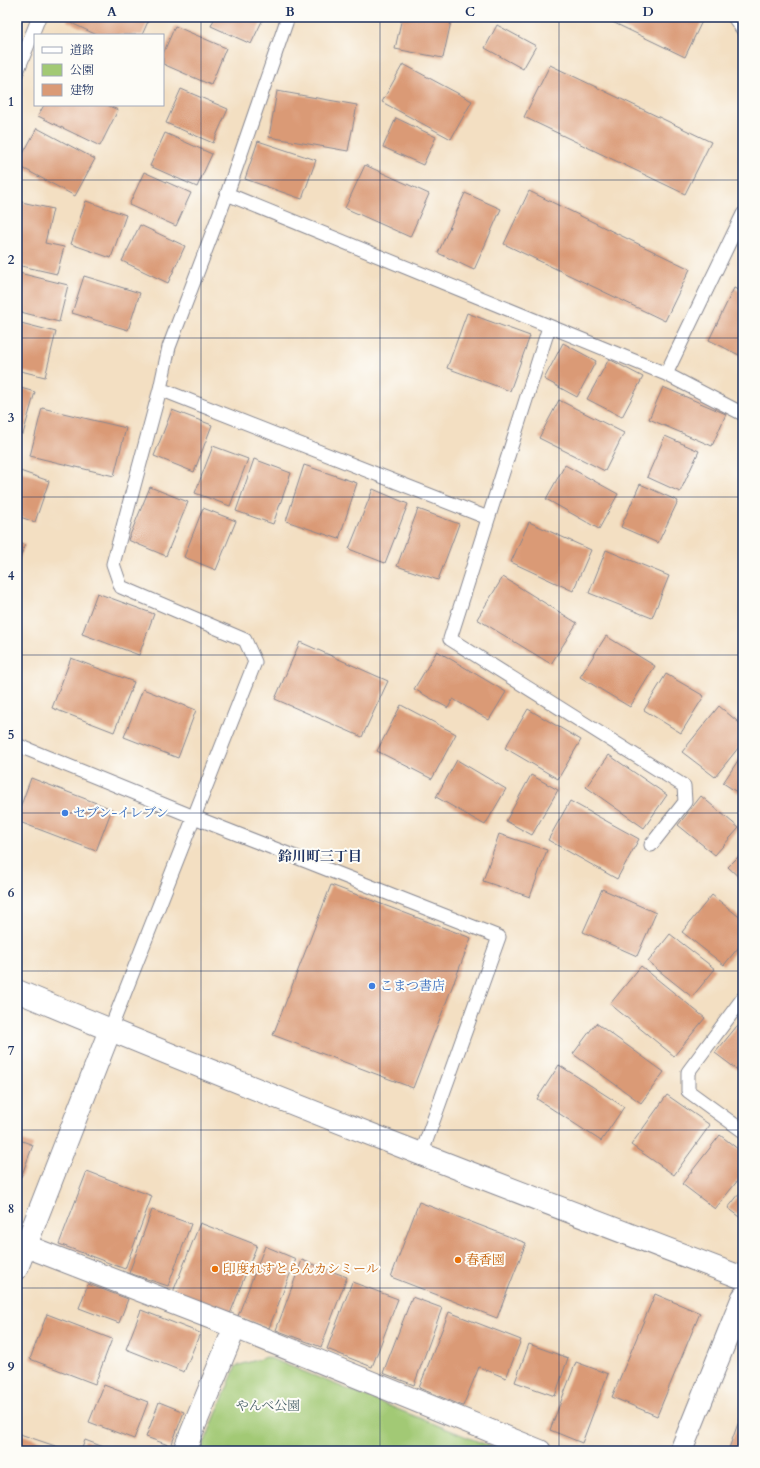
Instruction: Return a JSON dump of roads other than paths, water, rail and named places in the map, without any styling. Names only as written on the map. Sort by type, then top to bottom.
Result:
[{"type":"street","points":[[17,991],[110,1030],[422,1155],[743,1278]]},
{"type":"street","points":[[17,1268],[110,1030]]},
{"type":"street","points":[[26,1246],[235,1327],[540,1451]]},
{"type":"street","points":[[681,1451],[743,1297]]},
{"type":"street","points":[[184,1451],[235,1327]]},
{"type":"lane","points":[[17,72],[39,17]]},
{"type":"lane","points":[[110,1030],[255,662],[245,640],[121,587],[113,564],[160,389],[169,347],[227,194],[288,17]]},
{"type":"lane","points":[[734,17],[743,30]]},
{"type":"lane","points":[[227,194],[666,374],[743,414]]},
{"type":"lane","points":[[666,374],[743,214]]},
{"type":"lane","points":[[549,327],[450,639],[684,786],[685,802],[651,845]]},
{"type":"lane","points":[[160,389],[488,518]]},
{"type":"lane","points":[[17,745],[194,817],[499,937],[422,1155]]},
{"type":"lane","points":[[743,998],[688,1072],[688,1092],[743,1131]]},
{"type":"place","name":"セブン-イレブン","points":[[65,813]]},
{"type":"place","name":"こまつ書店","points":[[372,986]]},
{"type":"place","name":"春香園","points":[[458,1260]]},
{"type":"place","name":"印度れすとらんカシミール","points":[[215,1269]]},
{"type":"district","name":"鈴川町三丁目","points":[[320,856]]},
{"type":"park label","name":"やんべ公園","points":[[268,1406]]}]
